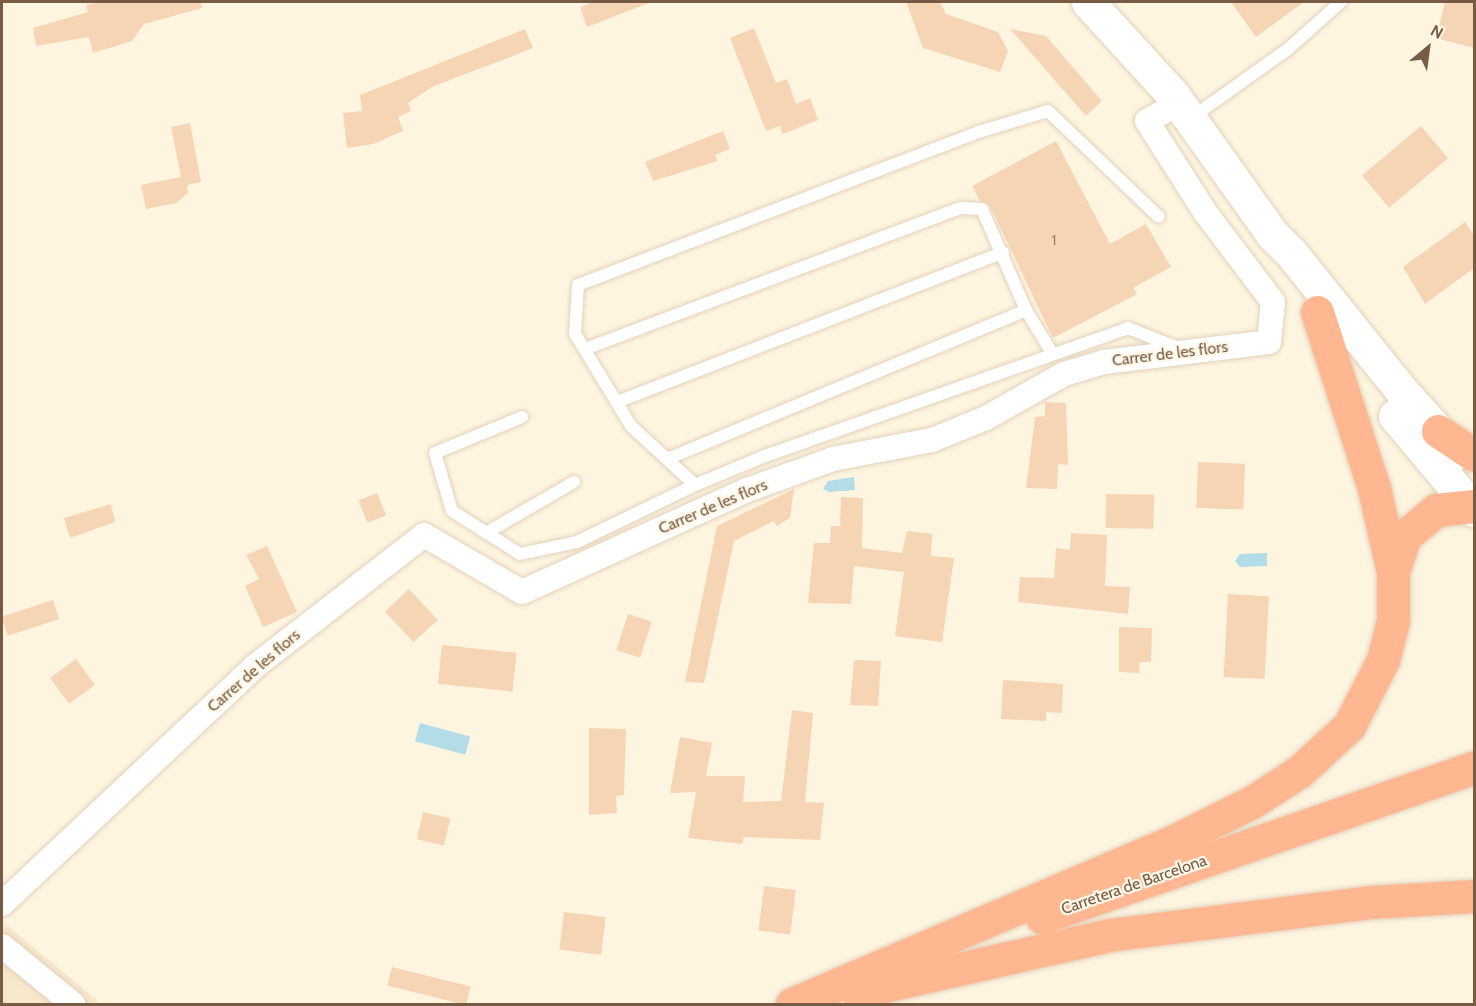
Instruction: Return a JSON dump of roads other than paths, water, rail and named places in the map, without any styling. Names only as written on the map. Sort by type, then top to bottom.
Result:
[{"type":"highway","points":[[793,1005],[1174,841],[1254,801],[1300,771],[1349,726],[1367,695],[1383,660],[1393,621],[1393,572],[1374,488],[1317,312]]},
{"type":"highway","points":[[1438,431],[1474,455]]},
{"type":"highway","points":[[1393,572],[1399,548],[1415,525],[1436,510],[1473,506]]},
{"type":"highway","name":"Carretera de Barcelona","points":[[793,1005],[1474,767]]},
{"type":"highway","points":[[800,1005],[1109,935],[1360,904],[1474,896]]},
{"type":"street","points":[[1088,2],[1184,111],[1272,234],[1292,254],[1438,431],[1474,470]]},
{"type":"street","name":"Carrer de les flors","points":[[2,904],[254,667],[424,536],[522,592],[747,490],[833,459],[932,440],[986,418],[1064,374],[1104,362],[1269,342],[1273,302],[1205,212],[1147,121],[1184,111]]},
{"type":"street","points":[[1272,234],[1273,248],[1355,369],[1473,506]]},
{"type":"street","points":[[2,946],[73,1005]]},
{"type":"lane","points":[[1184,111],[1288,49],[1341,2]]},
{"type":"lane","points":[[695,485],[632,426],[575,334],[578,285],[982,131],[1048,111],[1159,217]]},
{"type":"lane","points":[[585,349],[961,208],[982,209],[1003,252],[1026,310],[1052,353]]},
{"type":"lane","points":[[617,402],[1003,252]]},
{"type":"lane","points":[[667,459],[1026,310]]},
{"type":"lane","points":[[522,417],[435,453],[452,511],[520,554],[577,542],[695,485],[1052,353],[1128,328],[1188,352]]},
{"type":"lane","points":[[486,532],[574,482]]},
{"type":"water","points":[[854,477],[855,490],[829,492],[823,489],[828,481]]},
{"type":"water","points":[[1267,553],[1267,566],[1240,567],[1235,561],[1240,554]]},
{"type":"water","points":[[420,723],[470,736],[465,755],[415,741]]}]
